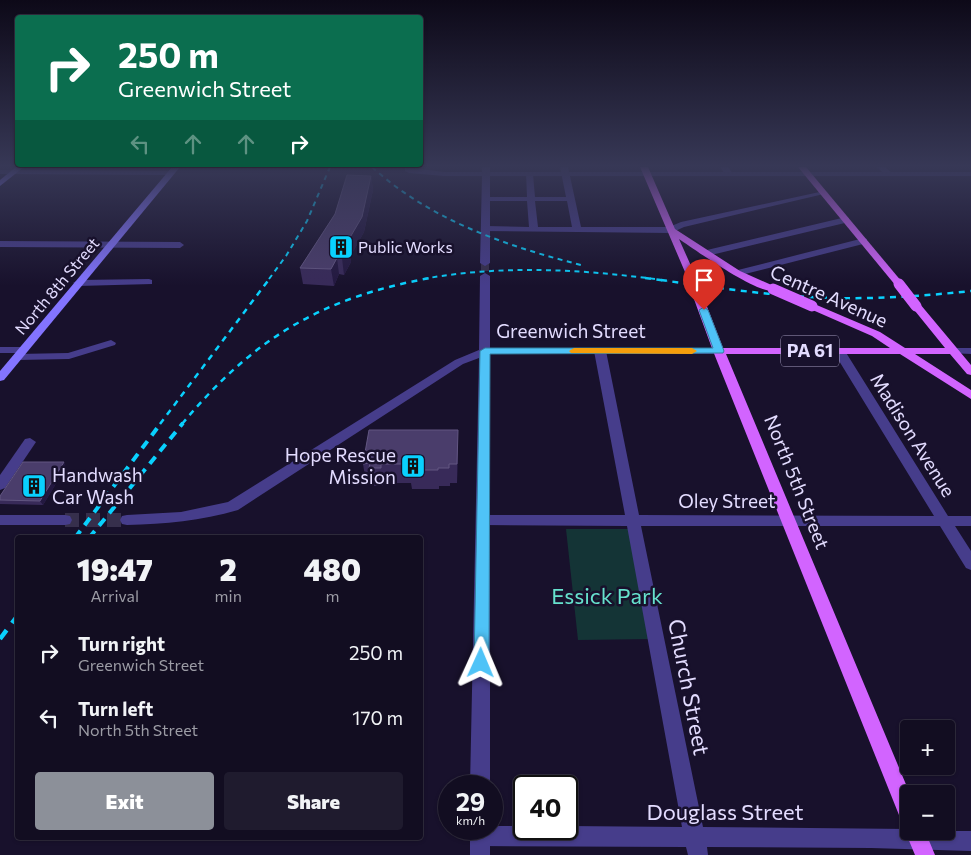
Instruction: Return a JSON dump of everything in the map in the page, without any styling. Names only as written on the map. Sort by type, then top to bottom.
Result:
[{"type":"main road","name":"North 8th Street","points":[[0,378],[143,207]]},
{"type":"main road","name":"North 5th Street","points":[[661,207],[900,793]]},
{"type":"main road","points":[[835,207],[971,372]]},
{"type":"main road","name":"Centre Avenue","points":[[671,230],[737,273],[876,334],[971,395]]},
{"type":"main road","name":"Greenwich Street","points":[[719,351],[954,351]]},
{"type":"street","points":[[486,207],[486,263]]},
{"type":"street","points":[[533,207],[534,230]]},
{"type":"street","points":[[572,207],[577,230]]},
{"type":"street","points":[[486,229],[671,230],[682,225],[762,207]]},
{"type":"street","points":[[707,253],[846,220]]},
{"type":"street","points":[[737,273],[864,241]]},
{"type":"street","points":[[0,244],[180,245]]},
{"type":"street","points":[[480,775],[485,276]]},
{"type":"street","points":[[78,283],[149,282]]},
{"type":"street","points":[[0,350],[20,354],[70,356],[111,343]]},
{"type":"street","name":"Greenwich Street","points":[[127,520],[183,517],[214,512],[233,506],[459,362],[485,351],[719,351]]},
{"type":"street","name":"Church Street","points":[[600,351],[697,846]]},
{"type":"street","name":"Madison Avenue","points":[[839,351],[971,564]]},
{"type":"street","name":"Greenwich Street","points":[[954,351],[971,351]]},
{"type":"street","points":[[0,485],[30,442]]},
{"type":"street","points":[[0,520],[65,520]]},
{"type":"street","name":"Oley Street","points":[[483,520],[971,522]]},
{"type":"street","name":"Douglass Street","points":[[480,840],[697,846],[971,841]]},
{"type":"green space","name":"Essick Park","points":[[566,529],[629,529],[651,639],[578,640]]},
{"type":"building","points":[[337,207],[364,207],[362,217],[345,246],[349,246],[342,258],[337,258],[331,269],[300,268],[335,214]]},
{"type":"building","points":[[369,430],[458,430],[457,464],[449,464],[449,468],[438,468],[438,470],[410,470],[411,464],[381,464],[381,468],[369,468],[370,463],[363,464]]},
{"type":"building","name":"Handwash Car Wash","points":[[23,462],[64,462],[40,501],[0,500],[0,496]]},
{"type":"tunnel","points":[[485,263],[485,276]]},
{"type":"tunnel","points":[[65,520],[127,520]]},
{"type":"railway","points":[[269,279],[286,256],[307,221],[313,207]]},
{"type":"railway","points":[[426,207],[472,230],[500,241],[585,266]]},
{"type":"railway","points":[[430,278],[481,272],[539,270],[655,279]]},
{"type":"railway","points":[[160,424],[270,278]]},
{"type":"railway","points":[[182,424],[235,368],[291,327],[355,297],[430,278]]},
{"type":"railway","points":[[423,279],[430,278]]},
{"type":"railway","points":[[645,278],[668,281]]},
{"type":"railway","points":[[661,280],[668,281]]},
{"type":"railway","points":[[668,281],[767,294],[831,298],[901,297],[971,291]]},
{"type":"railway","points":[[77,535],[161,423]]},
{"type":"railway","points":[[91,535],[183,423]]},
{"type":"railway","points":[[0,639],[15,619]]},
{"type":"slow traffic","points":[[574,351],[692,351]]},
{"type":"place","name":"Public Works","points":[[341,247]]},
{"type":"place","name":"Hope Rescue Mission","points":[[413,466]]},
{"type":"place","name":"Handwash Car Wash","points":[[34,486]]},
{"type":"route","points":[[481,663],[485,351],[719,351],[704,310]]}]
